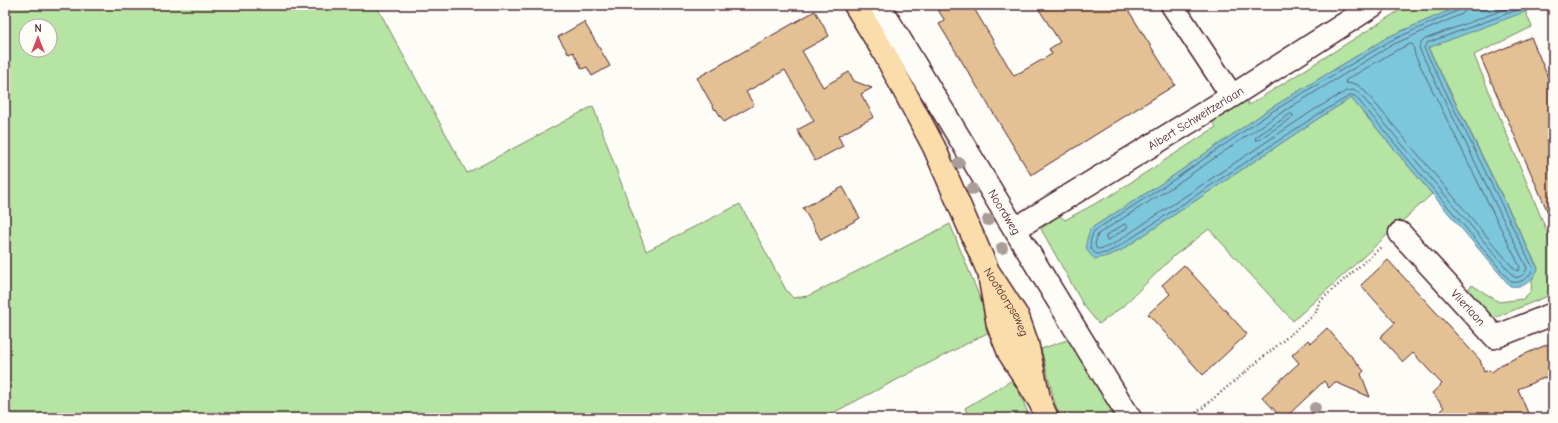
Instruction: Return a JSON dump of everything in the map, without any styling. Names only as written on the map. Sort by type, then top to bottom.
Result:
[{"type":"main road","name":"Nootdorpseweg","points":[[855,5],[883,51],[934,147],[988,271],[1018,317],[1027,343],[1043,410]]},
{"type":"street","name":"Noordweg","points":[[879,5],[1015,229],[1062,310],[1130,418]]},
{"type":"street","points":[[1172,5],[1232,96]]},
{"type":"street","name":"Albert Schweitzerlaan","points":[[1015,229],[1232,96],[1374,5]]},
{"type":"street","name":"Vlierlaan","points":[[1400,233],[1495,337],[1553,314]]},
{"type":"path","points":[[1190,418],[1315,314],[1320,301],[1400,233]]},
{"type":"green space","points":[[5,5],[376,5],[467,173],[593,106],[646,251],[740,204],[786,290],[793,298],[808,296],[950,224],[993,330],[823,418],[5,418]]},
{"type":"green space","points":[[1408,5],[1462,5],[1388,37],[1271,108],[1167,180],[1090,229],[1107,256],[1120,251],[1351,98],[1432,194],[1293,321],[1209,229],[1174,256],[1122,307],[1099,324],[1084,306],[1041,229],[1059,215],[1065,220],[1113,194],[1216,127],[1211,120],[1245,98],[1249,105]]},
{"type":"green space","points":[[1525,11],[1532,27],[1474,55],[1553,246],[1553,294],[1494,318],[1467,291],[1472,285],[1499,302],[1523,299],[1531,291],[1532,280],[1538,268],[1428,47]]},
{"type":"green space","points":[[1070,339],[1117,418],[1061,418],[1055,404],[1041,349]]},
{"type":"green space","points":[[1014,379],[1030,418],[969,418],[965,408]]},
{"type":"water","points":[[1462,5],[1543,5],[1428,48],[1538,269],[1530,281],[1524,285],[1510,286],[1351,98],[1120,251],[1095,259],[1088,252],[1086,242],[1090,229],[1167,180],[1271,108],[1388,37]]},
{"type":"building","points":[[935,5],[972,5],[1014,76],[1052,54],[1049,49],[1060,42],[1036,5],[1125,5],[1175,85],[1031,175],[939,24],[945,21]]},
{"type":"building","points":[[815,11],[829,36],[802,51],[823,87],[849,72],[854,81],[872,88],[861,94],[874,117],[838,136],[843,146],[815,161],[797,130],[814,121],[785,70],[746,92],[754,105],[724,122],[716,109],[715,110],[697,78]]},
{"type":"building","points":[[584,22],[610,66],[592,76],[587,67],[582,69],[573,52],[569,54],[558,37]]},
{"type":"building","points":[[1531,37],[1553,89],[1553,224],[1481,58]]},
{"type":"building","points":[[843,187],[860,218],[821,240],[803,208]]},
{"type":"building","points":[[1388,260],[1480,360],[1484,372],[1489,370],[1492,372],[1502,364],[1553,342],[1553,374],[1518,389],[1530,418],[1433,418],[1444,407],[1432,393],[1442,384],[1413,353],[1403,362],[1380,337],[1395,323],[1361,285]]},
{"type":"building","points":[[1184,265],[1247,334],[1203,375],[1148,314],[1170,294],[1162,285]]},
{"type":"building","points":[[1327,328],[1364,371],[1361,374],[1370,397],[1335,382],[1329,388],[1324,381],[1285,418],[1282,418],[1262,397],[1299,363],[1292,355],[1308,340],[1311,343]]}]
